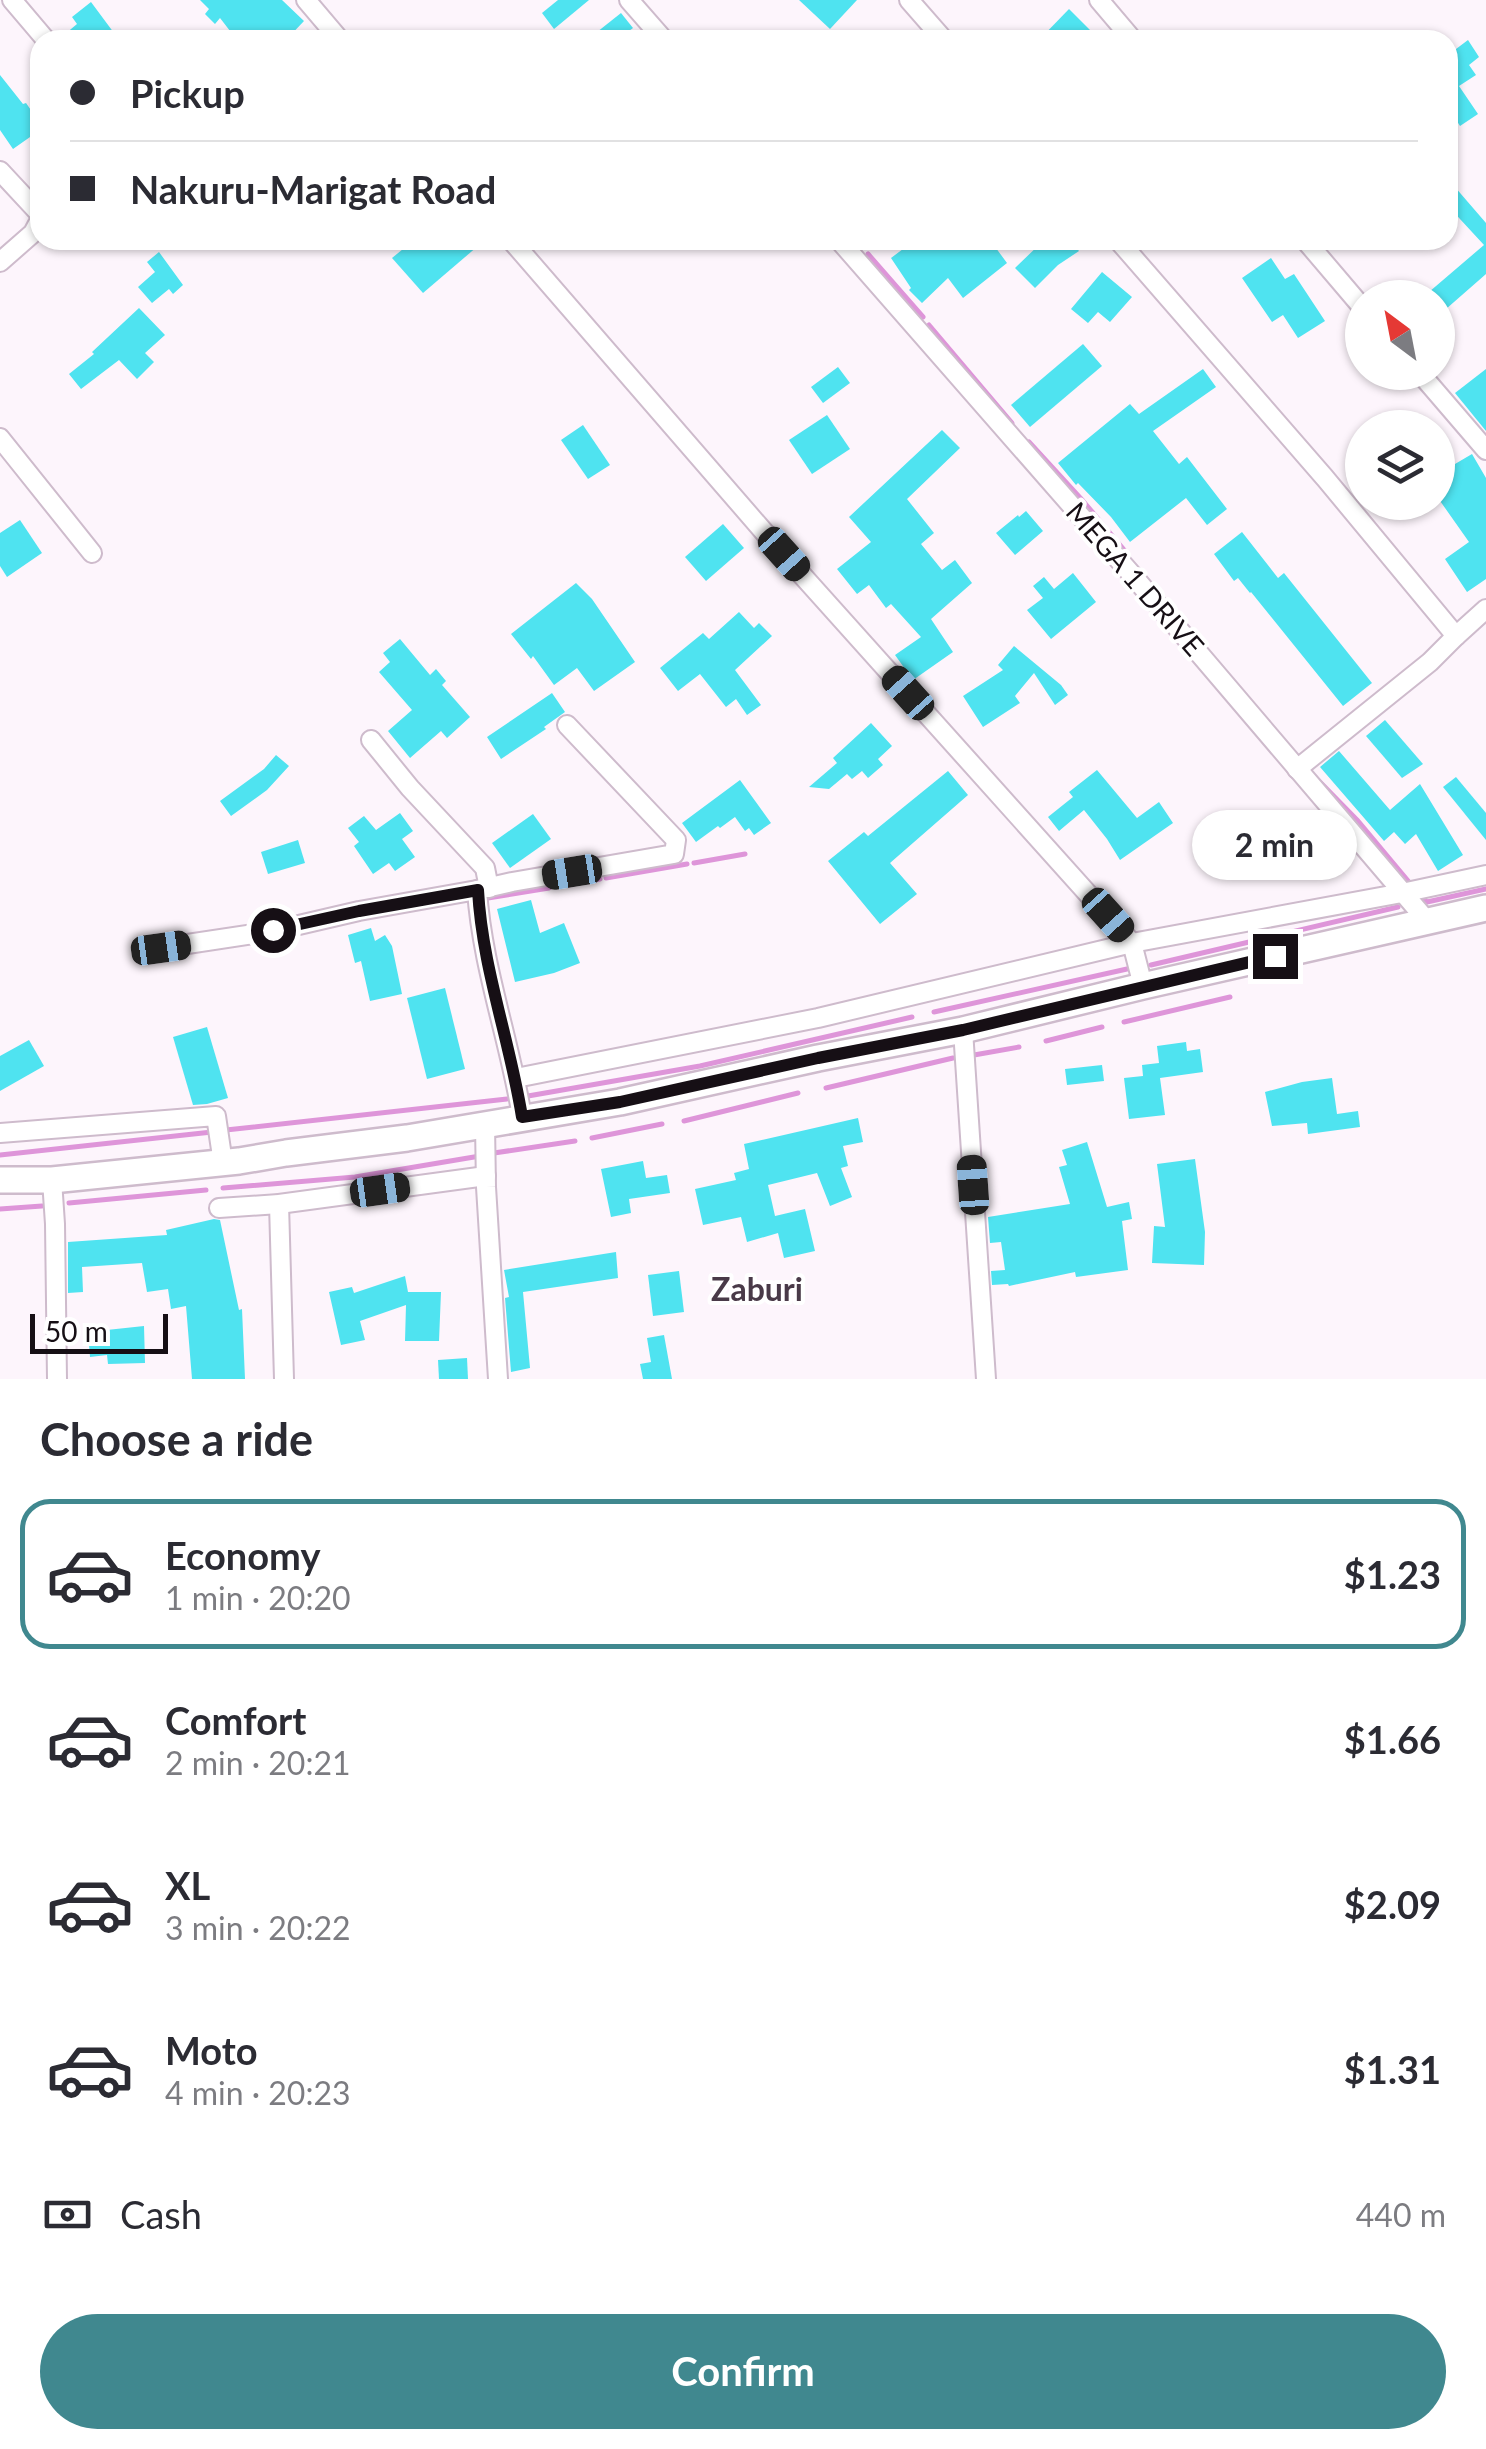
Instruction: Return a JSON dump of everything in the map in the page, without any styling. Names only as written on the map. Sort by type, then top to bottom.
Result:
[{"type":"main road","points":[[0,1180],[52,1180],[222,1163],[620,1102],[963,1030],[1486,908]]},
{"type":"street","points":[[12,0],[38,30]]},
{"type":"street","points":[[306,0],[332,30]]},
{"type":"street","points":[[629,0],[655,30]]},
{"type":"street","points":[[910,0],[936,30]]},
{"type":"street","points":[[1099,0],[1124,30]]},
{"type":"street","points":[[0,171],[30,206]]},
{"type":"street","points":[[0,262],[30,236]]},
{"type":"street","points":[[520,250],[784,554],[1132,943],[1144,986]]},
{"type":"street","name":"MEGA 1 DRIVE","points":[[848,250],[1428,922]]},
{"type":"street","points":[[1127,250],[1456,636]]},
{"type":"street","points":[[1314,250],[1345,287]]},
{"type":"street","points":[[1434,390],[1486,450]]},
{"type":"street","points":[[0,438],[92,553]]},
{"type":"street","points":[[1296,769],[1430,662],[1486,609]]},
{"type":"street","points":[[161,948],[674,854],[676,840],[567,725]]},
{"type":"street","points":[[371,740],[485,868],[480,927],[522,1117]]},
{"type":"street","points":[[516,1078],[818,1018],[1132,943],[1486,876]]},
{"type":"street","points":[[963,1030],[986,1379]]},
{"type":"street","points":[[0,1133],[216,1116],[222,1163]]},
{"type":"street","points":[[486,1125],[498,1379]]},
{"type":"street","points":[[220,1208],[279,1204],[486,1176]]},
{"type":"street","points":[[52,1180],[57,1379]]},
{"type":"street","points":[[279,1204],[284,1379]]},
{"type":"building","points":[[200,0],[282,0],[304,21],[295,30],[229,30],[220,18],[215,24],[205,14],[209,9]]},
{"type":"building","points":[[558,0],[589,0],[554,29],[542,13]]},
{"type":"building","points":[[799,0],[857,0],[830,29]]},
{"type":"building","points":[[91,2],[112,30],[70,30],[77,24],[72,17]]},
{"type":"building","points":[[1069,9],[1090,30],[1049,30]]},
{"type":"building","points":[[621,13],[633,28],[630,30],[600,30]]},
{"type":"building","points":[[1468,40],[1479,57],[1469,65],[1476,75],[1459,86],[1478,114],[1460,126],[1458,123],[1458,48]]},
{"type":"building","points":[[0,75],[30,109],[30,137],[13,149],[0,130]]},
{"type":"building","points":[[1458,191],[1486,223],[1486,274],[1455,301],[1455,280],[1443,280],[1484,245],[1458,217]]},
{"type":"building","points":[[402,250],[473,250],[423,293],[392,258]]},
{"type":"building","points":[[902,250],[997,250],[1007,263],[963,298],[948,278],[922,303],[909,290],[891,258]]},
{"type":"building","points":[[1034,250],[1079,251],[1035,288],[1015,268]]},
{"type":"building","points":[[159,252],[183,285],[173,294],[169,289],[152,303],[138,287],[155,272],[147,262]]},
{"type":"building","points":[[1271,258],[1285,279],[1294,274],[1325,321],[1298,338],[1283,315],[1272,322],[1242,278]]},
{"type":"building","points":[[1102,272],[1132,297],[1110,322],[1098,312],[1088,323],[1071,309]]},
{"type":"building","points":[[139,308],[165,335],[145,353],[154,362],[137,379],[119,360],[81,389],[69,374]]},
{"type":"building","points":[[1083,344],[1102,366],[1030,427],[1011,405]]},
{"type":"building","points":[[838,367],[850,383],[823,403],[811,387]]},
{"type":"building","points":[[1203,369],[1216,387],[1153,431],[1179,464],[1187,457],[1227,509],[1207,525],[1186,498],[1130,542],[1058,463],[1130,404],[1139,414]]},
{"type":"building","points":[[1486,369],[1486,431],[1455,393]]},
{"type":"building","points":[[827,415],[850,449],[812,474],[789,440]]},
{"type":"building","points":[[583,425],[610,465],[588,479],[561,440]]},
{"type":"building","points":[[942,430],[960,448],[907,499],[934,533],[921,544],[942,570],[955,560],[972,583],[931,619],[953,652],[913,680],[895,655],[921,637],[891,604],[886,608],[869,585],[857,594],[837,569],[871,542],[849,517]]},
{"type":"building","points":[[1472,454],[1486,478],[1486,579],[1467,592],[1445,559],[1469,542],[1454,520],[1455,464]]},
{"type":"building","points":[[1026,511],[1043,531],[1015,555],[996,533]]},
{"type":"building","points":[[20,520],[42,553],[7,577],[0,566],[0,533]]},
{"type":"building","points":[[723,524],[744,548],[706,581],[685,557]]},
{"type":"building","points":[[1242,532],[1278,578],[1284,573],[1372,683],[1343,706],[1251,592],[1238,578],[1234,581],[1214,554]]},
{"type":"building","points":[[1073,573],[1096,602],[1051,639],[1027,610],[1043,598],[1033,586],[1044,577],[1054,589]]},
{"type":"building","points":[[576,583],[592,599],[635,662],[594,691],[577,668],[554,685],[511,634]]},
{"type":"building","points":[[739,612],[754,628],[759,623],[772,636],[735,670],[761,705],[747,715],[736,699],[726,707],[700,674],[678,691],[660,668],[703,633],[709,639]]},
{"type":"building","points":[[400,639],[430,675],[436,669],[446,681],[442,685],[470,717],[447,738],[441,731],[410,758],[388,731],[412,710],[379,672],[390,662],[383,653]]},
{"type":"building","points":[[1014,646],[1068,695],[1055,705],[1034,673],[1015,696],[1020,703],[983,727],[963,696],[1003,670],[998,665]]},
{"type":"building","points":[[552,693],[565,712],[501,759],[487,737]]},
{"type":"building","points":[[1385,720],[1423,764],[1402,778],[1366,736]]},
{"type":"building","points":[[871,723],[892,746],[878,759],[883,765],[868,778],[862,771],[852,779],[847,774],[829,789],[809,787],[837,763],[833,758]]},
{"type":"building","points":[[1339,751],[1390,810],[1420,784],[1463,855],[1438,871],[1416,834],[1405,844],[1394,832],[1384,841],[1320,767]]},
{"type":"building","points":[[276,755],[289,766],[267,790],[231,816],[220,801],[264,769]]},
{"type":"building","points":[[1097,770],[1137,818],[1159,802],[1173,823],[1120,860],[1084,810],[1059,831],[1048,817],[1073,797],[1069,792]]},
{"type":"building","points":[[948,771],[968,795],[890,863],[917,894],[880,924],[828,861],[864,832],[868,836]]},
{"type":"building","points":[[1456,777],[1486,813],[1486,840],[1443,787]]},
{"type":"building","points":[[740,780],[771,823],[754,835],[749,828],[745,831],[735,817],[696,842],[682,823]]},
{"type":"building","points":[[400,813],[413,831],[402,839],[415,857],[395,871],[389,863],[373,874],[354,846],[359,842],[348,828],[364,816],[376,830]]},
{"type":"building","points":[[533,814],[551,839],[510,868],[492,843]]},
{"type":"building","points":[[298,840],[305,863],[268,874],[261,852]]},
{"type":"building","points":[[531,900],[540,933],[564,923],[580,963],[515,982],[497,909]]},
{"type":"building","points":[[371,928],[375,941],[385,935],[392,946],[402,994],[370,1001],[361,961],[355,963],[348,935]]},
{"type":"building","points":[[445,988],[465,1069],[427,1079],[407,998]]},
{"type":"building","points":[[207,1027],[228,1098],[193,1105],[173,1037]]},
{"type":"building","points":[[29,1040],[44,1066],[0,1091],[0,1056]]},
{"type":"building","points":[[1186,1042],[1187,1051],[1200,1049],[1203,1072],[1160,1078],[1165,1115],[1129,1119],[1124,1078],[1143,1076],[1142,1065],[1159,1063],[1157,1046]]},
{"type":"building","points":[[1102,1065],[1104,1081],[1067,1085],[1065,1069]]},
{"type":"building","points":[[1332,1078],[1337,1114],[1358,1111],[1360,1127],[1308,1134],[1307,1123],[1272,1126],[1265,1092]]},
{"type":"building","points":[[858,1118],[863,1142],[843,1146],[848,1166],[841,1168],[852,1197],[830,1206],[817,1173],[768,1185],[775,1216],[805,1209],[815,1251],[784,1258],[778,1233],[747,1242],[741,1217],[703,1225],[695,1189],[736,1180],[734,1173],[749,1169],[744,1144]]},
{"type":"building","points":[[1087,1142],[1107,1207],[1129,1202],[1132,1219],[1122,1221],[1128,1270],[1076,1277],[1075,1272],[1009,1286],[992,1285],[991,1271],[1005,1270],[1001,1242],[990,1243],[988,1217],[1070,1204],[1059,1167],[1067,1165],[1062,1150]]},
{"type":"building","points":[[1195,1159],[1205,1232],[1204,1265],[1152,1263],[1154,1226],[1165,1227],[1157,1164]]},
{"type":"building","points":[[643,1161],[646,1178],[667,1175],[670,1193],[629,1199],[631,1213],[611,1217],[601,1169]]},
{"type":"building","points":[[220,1220],[239,1310],[242,1309],[245,1379],[192,1379],[186,1306],[171,1309],[168,1289],[147,1292],[142,1263],[82,1267],[83,1292],[68,1293],[68,1242],[167,1235],[166,1230]]},
{"type":"building","points":[[616,1252],[618,1278],[523,1292],[530,1368],[511,1372],[505,1298],[509,1297],[504,1270]]},
{"type":"building","points":[[679,1271],[684,1312],[653,1316],[648,1275]]},
{"type":"building","points":[[405,1276],[408,1292],[441,1292],[439,1341],[405,1341],[406,1305],[360,1321],[365,1340],[341,1345],[329,1292],[352,1287],[354,1293]]},
{"type":"building","points":[[144,1326],[145,1363],[108,1364],[107,1355],[90,1357],[88,1332]]},
{"type":"building","points":[[664,1335],[672,1379],[643,1379],[640,1364],[651,1362],[647,1338]]},
{"type":"building","points":[[467,1358],[468,1379],[439,1379],[438,1360]]},
{"type":"waterway","points":[[868,254],[923,317]]},
{"type":"waterway","points":[[929,325],[1012,423]]},
{"type":"waterway","points":[[1029,442],[1125,551]]},
{"type":"waterway","points":[[1315,777],[1409,882]]},
{"type":"waterway","points":[[694,863],[745,854]]},
{"type":"waterway","points":[[606,878],[687,864]]},
{"type":"waterway","points":[[568,885],[600,879]]},
{"type":"waterway","points":[[488,898],[549,888]]},
{"type":"waterway","points":[[1419,894],[1427,902],[1486,889]]},
{"type":"waterway","points":[[1151,965],[1398,907]]},
{"type":"waterway","points":[[934,1012],[1127,969]]},
{"type":"waterway","points":[[1124,1022],[1230,997]]},
{"type":"waterway","points":[[528,1096],[700,1066],[912,1017]]},
{"type":"waterway","points":[[1046,1041],[1102,1027]]},
{"type":"waterway","points":[[974,1055],[1019,1047]]},
{"type":"waterway","points":[[826,1088],[953,1058]]},
{"type":"waterway","points":[[684,1121],[798,1093]]},
{"type":"waterway","points":[[226,1130],[507,1099]]},
{"type":"waterway","points":[[592,1138],[662,1124]]},
{"type":"waterway","points":[[0,1155],[212,1132]]},
{"type":"waterway","points":[[494,1153],[575,1141]]},
{"type":"waterway","points":[[223,1188],[355,1177],[480,1156]]},
{"type":"waterway","points":[[69,1203],[206,1190]]},
{"type":"waterway","points":[[0,1209],[42,1206]]},
{"type":"district","name":"Zaburi","points":[[757,1290]]},
{"type":"route","points":[[273,930],[478,890],[480,927],[522,1117],[620,1102],[963,1030],[1275,956]]}]
